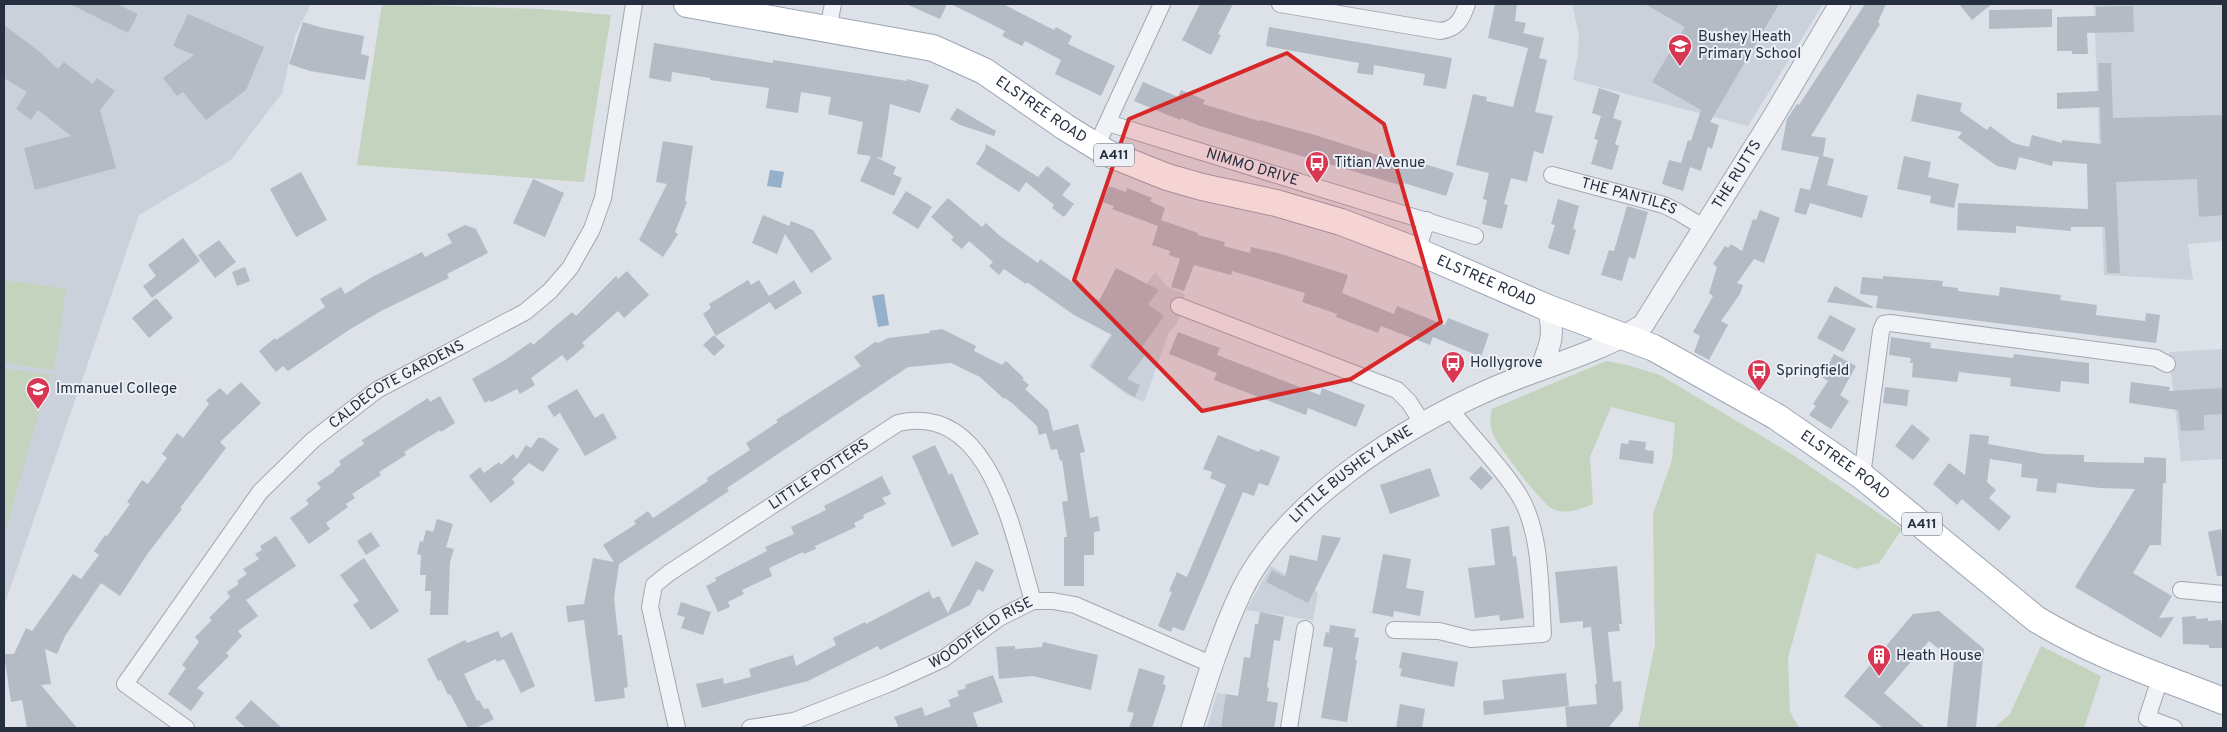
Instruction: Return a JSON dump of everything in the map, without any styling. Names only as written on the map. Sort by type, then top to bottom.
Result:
[{"type":"main road","name":"ELSTREE ROAD","points":[[687,4],[933,48],[984,71],[1096,147],[1167,177],[1202,187],[1276,203],[1341,222],[1417,250],[1548,308],[1654,348],[1777,417],[1862,476],[2036,619],[2065,637],[2100,654],[2223,701]]},
{"type":"street","name":"CALDECOTE GARDENS","points":[[186,728],[125,684],[260,492],[312,440],[355,405],[399,378],[525,312],[550,291],[570,268],[592,229],[603,198],[634,4]]},
{"type":"street","points":[[828,30],[833,4]]},
{"type":"street","points":[[1096,147],[1162,4]]},
{"type":"street","points":[[1280,4],[1440,31],[1449,30],[1460,21],[1467,4]]},
{"type":"street","name":"THE RUTTS","points":[[1624,337],[1643,325],[1772,119],[1840,4]]},
{"type":"street","name":"NIMMO DRIVE","points":[[1108,123],[1475,236]]},
{"type":"street","name":"THE PANTILES","points":[[1552,175],[1664,205],[1703,227]]},
{"type":"street","points":[[1417,250],[1427,220]]},
{"type":"street","points":[[1179,306],[1396,390],[1409,402],[1424,424]]},
{"type":"street","points":[[1541,368],[1552,340],[1552,325],[1548,308]]},
{"type":"street","points":[[1862,476],[1881,331],[1884,324],[1890,323],[2156,358],[2167,364]]},
{"type":"street","name":"LITTLE BUSHEY LANE","points":[[1192,728],[1212,665],[1243,589],[1260,562],[1280,536],[1320,493],[1383,448],[1450,408],[1541,368],[1624,337]]},
{"type":"street","points":[[1394,630],[1440,631],[1471,639],[1543,634],[1536,554],[1531,522],[1524,505],[1507,476],[1450,408]]},
{"type":"street","name":"LITTLE POTTERS","points":[[677,728],[650,608],[654,585],[668,573],[898,423],[922,420],[938,422],[963,436],[973,446],[982,458],[994,482],[1007,515],[1033,601]]},
{"type":"street","points":[[2181,590],[2223,594]]},
{"type":"street","name":"WOODFIELD RISE","points":[[750,728],[794,721],[888,684],[943,659],[999,618],[1033,601],[1053,601],[1075,605],[1212,665]]},
{"type":"street","points":[[1289,728],[1305,629]]},
{"type":"street","points":[[2161,676],[2147,718],[2174,728]]},
{"type":"highlighted area","points":[[1287,53],[1384,124],[1441,322],[1351,379],[1202,411],[1074,280],[1129,119]]},
{"type":"shaded area","name":"Immanuel College","points":[[4,4],[311,4],[295,36],[282,93],[231,160],[139,215],[4,606]]},
{"type":"shaded area","name":"Bushey Heath Primary School","points":[[1572,4],[1823,4],[1748,126],[1573,80],[1578,54],[1579,34]]},
{"type":"shaded area","points":[[2094,4],[2223,4],[2223,241],[2188,244],[2193,280],[2104,275]]},
{"type":"shaded area","points":[[1155,272],[1168,287],[1185,294],[1177,324],[1169,332],[1144,402],[1127,395],[1089,366]]},
{"type":"shaded area","points":[[2223,349],[2223,459],[2181,461],[2169,352]]},
{"type":"shaded area","points":[[1271,566],[1318,592],[1313,620],[1246,610]]},
{"type":"shaded area","points":[[1217,693],[1278,703],[1274,728],[1207,728]]},
{"type":"green space","points":[[382,4],[542,9],[611,15],[584,182],[357,165]]},
{"type":"green space","points":[[4,280],[66,289],[54,370],[4,363]]},
{"type":"green space","points":[[1606,361],[1660,375],[1790,453],[1902,529],[1879,563],[1856,569],[1817,553],[1788,658],[1790,712],[1799,728],[1638,728],[1655,644],[1653,514],[1672,460],[1675,423],[1611,407],[1590,457],[1593,504],[1573,511],[1558,511],[1548,505],[1513,465],[1493,434],[1490,423],[1492,409]]},
{"type":"green space","points":[[4,368],[50,375],[4,535]]},
{"type":"green space","points":[[2041,646],[2101,676],[2084,728],[1994,728],[2010,714]]},
{"type":"water","points":[[770,170],[784,172],[781,188],[767,186]]},
{"type":"water","points":[[884,294],[889,325],[878,327],[872,296]]},
{"type":"building","points":[[70,4],[117,4],[138,14],[128,33]]},
{"type":"building","points":[[906,4],[947,4],[940,19]]},
{"type":"building","points":[[951,4],[1003,4],[1054,30],[1056,27],[1072,36],[1068,44],[1115,66],[1101,96],[1055,74],[1061,60],[1025,41],[1022,46],[1002,36],[1005,31]]},
{"type":"building","points":[[1200,4],[1233,4],[1218,34],[1221,35],[1211,55],[1182,40]]},
{"type":"building","points":[[1495,4],[1517,4],[1515,21],[1526,23],[1523,33],[1544,38],[1539,58],[1547,60],[1535,112],[1553,116],[1543,154],[1534,151],[1527,182],[1511,178],[1504,204],[1508,205],[1502,229],[1482,224],[1487,200],[1483,199],[1489,173],[1456,165],[1473,94],[1487,97],[1486,101],[1513,107],[1528,48],[1488,38]]},
{"type":"building","points":[[1645,4],[1779,4],[1710,122],[1719,125],[1712,149],[1708,147],[1701,171],[1690,167],[1683,191],[1662,184],[1669,160],[1681,163],[1688,140],[1691,141],[1701,110],[1652,82],[1685,27]]},
{"type":"building","points":[[1865,4],[1886,4],[1878,22],[1880,24],[1811,136],[1826,138],[1823,156],[1834,159],[1827,185],[1868,196],[1862,218],[1810,203],[1806,215],[1794,212],[1800,188],[1810,190],[1819,157],[1781,150],[1787,119],[1797,104],[1799,105]]},
{"type":"building","points":[[1959,4],[1992,4],[1972,20]]},
{"type":"building","points":[[2133,6],[2134,32],[2087,33],[2088,54],[2072,54],[2072,51],[2057,51],[2057,17],[2096,16],[2096,7]]},
{"type":"building","points":[[2052,9],[2052,27],[1989,29],[1989,10]]},
{"type":"building","points":[[188,14],[264,47],[246,90],[206,120],[183,92],[177,96],[163,78],[194,55],[173,46]]},
{"type":"building","points":[[303,22],[364,36],[361,54],[369,56],[365,80],[310,71],[289,64]]},
{"type":"building","points":[[4,25],[40,52],[58,69],[64,62],[93,84],[97,78],[115,91],[100,110],[116,168],[35,190],[24,148],[71,136],[38,110],[31,120],[16,109],[27,92],[4,78]]},
{"type":"building","points":[[1269,27],[1452,58],[1446,89],[1423,85],[1425,74],[1374,65],[1373,75],[1357,73],[1359,63],[1266,46]]},
{"type":"building","points":[[654,43],[773,63],[773,60],[907,81],[907,79],[929,85],[920,113],[890,104],[882,158],[875,157],[896,167],[893,174],[902,178],[894,196],[860,181],[871,156],[857,154],[863,122],[828,114],[831,97],[801,92],[798,113],[766,108],[769,88],[710,80],[710,78],[672,72],[671,82],[649,78]]},
{"type":"building","points":[[2098,63],[2111,63],[2113,118],[2223,115],[2223,215],[2199,217],[2197,179],[2116,182],[2120,273],[2107,273],[2105,227],[2071,227],[2071,231],[2016,226],[2016,233],[1957,230],[1958,203],[2088,209],[2087,164],[2053,161],[2052,166],[2019,157],[2016,170],[1997,166],[1958,138],[1962,132],[1911,121],[1917,94],[1962,103],[1960,111],[1987,130],[1990,126],[2013,143],[2029,147],[2032,135],[2062,143],[2062,140],[2101,144],[2100,107],[2057,109],[2057,93],[2099,91]]},
{"type":"building","points":[[1143,82],[1178,97],[1181,90],[1205,100],[1203,104],[1315,135],[1416,167],[1418,162],[1454,173],[1446,196],[1404,183],[1403,186],[1200,126],[1181,118],[1180,120],[1134,101]]},
{"type":"building","points":[[1599,88],[1620,95],[1613,118],[1622,121],[1615,144],[1619,146],[1612,170],[1591,164],[1598,140],[1594,139],[1601,116],[1592,113]]},
{"type":"building","points":[[957,108],[996,131],[994,136],[960,125],[950,119]]},
{"type":"building","points":[[663,141],[693,146],[685,201],[687,202],[675,232],[678,234],[663,257],[639,240],[667,184],[656,182]]},
{"type":"building","points":[[986,144],[1038,177],[1047,166],[1071,184],[1062,195],[1074,204],[1064,217],[1052,208],[1054,205],[1026,182],[1019,192],[976,164],[985,150]]},
{"type":"building","points":[[1904,156],[1931,162],[1928,177],[1959,184],[1954,208],[1930,203],[1931,196],[1897,189]]},
{"type":"building","points":[[301,172],[327,220],[296,237],[270,189]]},
{"type":"building","points":[[533,179],[564,193],[545,237],[513,223]]},
{"type":"building","points":[[1109,186],[1126,192],[1127,188],[1152,198],[1150,201],[1165,208],[1161,220],[1198,233],[1198,235],[1225,242],[1224,246],[1250,253],[1251,247],[1278,253],[1348,275],[1342,293],[1394,314],[1397,306],[1445,325],[1448,318],[1489,334],[1481,357],[1433,337],[1430,345],[1381,326],[1378,333],[1336,317],[1337,314],[1302,302],[1305,293],[1232,271],[1231,275],[1194,265],[1184,291],[1171,287],[1180,259],[1169,255],[1170,251],[1152,245],[1158,226],[1112,209],[1114,206],[1103,202]]},
{"type":"building","points":[[906,191],[932,207],[918,229],[892,213]]},
{"type":"building","points":[[948,198],[982,227],[986,223],[1000,236],[1038,263],[1040,259],[1099,301],[1116,268],[1159,290],[1148,304],[1164,316],[1140,350],[1146,354],[1127,379],[1140,385],[1135,397],[1091,367],[1112,335],[1074,315],[1027,282],[1026,284],[1004,269],[999,275],[989,266],[993,262],[969,241],[962,249],[951,240],[954,237],[931,217]]},
{"type":"building","points":[[1558,199],[1579,206],[1573,229],[1576,230],[1569,255],[1548,248],[1555,225],[1551,224]]},
{"type":"building","points":[[1627,206],[1648,212],[1635,259],[1629,257],[1622,281],[1601,275],[1609,250],[1614,251]]},
{"type":"building","points":[[1760,210],[1780,218],[1764,263],[1754,259],[1737,283],[1743,285],[1740,294],[1721,321],[1728,325],[1709,360],[1694,352],[1700,336],[1693,332],[1713,296],[1709,293],[1717,267],[1713,264],[1725,246],[1728,248],[1731,244],[1742,251],[1753,219],[1756,220]]},
{"type":"building","points":[[763,215],[789,226],[791,221],[813,230],[832,259],[811,273],[785,234],[777,254],[752,243]]},
{"type":"building","points":[[465,225],[476,229],[488,253],[447,274],[449,278],[381,311],[288,371],[283,366],[276,372],[259,351],[275,338],[276,340],[325,307],[320,299],[341,287],[345,294],[372,277],[422,252],[425,257],[452,243],[447,234]]},
{"type":"building","points":[[183,238],[200,261],[152,298],[143,286],[156,276],[148,265]]},
{"type":"building","points":[[219,240],[236,262],[215,278],[198,255]]},
{"type":"building","points":[[245,267],[250,281],[237,286],[232,272]]},
{"type":"building","points":[[627,271],[649,295],[624,318],[618,311],[582,343],[585,346],[567,361],[562,355],[531,378],[535,385],[520,394],[517,389],[485,403],[472,379],[531,342],[533,345],[572,312],[576,316],[616,276],[618,279]]},
{"type":"building","points":[[1883,276],[1943,281],[1942,286],[1958,288],[1958,291],[1999,296],[2000,287],[2061,295],[2060,300],[2097,305],[2096,315],[2145,321],[2146,313],[2160,315],[2156,343],[1876,308],[1878,296],[1860,294],[1862,277],[1883,279]]},
{"type":"building","points":[[748,280],[751,285],[759,280],[769,296],[794,280],[802,293],[775,310],[770,302],[716,336],[703,314],[711,308],[709,304]]},
{"type":"building","points":[[1835,286],[1873,307],[1827,302]]},
{"type":"building","points":[[156,298],[173,318],[149,338],[132,318]]},
{"type":"building","points":[[1830,315],[1856,329],[1843,352],[1817,338]]},
{"type":"building","points":[[942,329],[976,346],[974,351],[1002,365],[1006,361],[1029,385],[1025,389],[1048,410],[1053,431],[1039,435],[1037,426],[1012,403],[1004,399],[980,377],[951,363],[908,367],[727,488],[729,491],[619,564],[614,598],[618,635],[622,635],[628,687],[624,688],[625,698],[595,702],[584,620],[568,622],[566,606],[584,604],[593,558],[614,562],[603,545],[636,524],[634,521],[648,511],[653,518],[708,481],[707,478],[750,450],[746,443],[778,422],[776,420],[861,366],[854,357],[875,342],[879,343],[888,338],[930,333],[929,331]]},
{"type":"building","points":[[1178,332],[1220,348],[1217,355],[1320,395],[1322,388],[1365,405],[1356,427],[1308,408],[1306,415],[1214,380],[1217,373],[1169,354]]},
{"type":"building","points":[[714,335],[725,346],[714,356],[703,345]]},
{"type":"building","points":[[1891,337],[1931,343],[1930,348],[2013,358],[2014,354],[2089,363],[2089,384],[2061,381],[2060,392],[2010,386],[2011,378],[1959,372],[1957,382],[1912,377],[1913,363],[1910,363],[1911,358],[1889,355]]},
{"type":"building","points":[[1834,354],[1856,366],[1840,395],[1849,401],[1831,429],[1809,415],[1816,406],[1813,404],[1828,381],[1822,377]]},
{"type":"building","points":[[241,382],[261,403],[220,442],[226,448],[180,508],[182,509],[148,553],[120,596],[101,583],[65,636],[57,654],[45,649],[51,684],[41,685],[77,728],[27,728],[22,700],[11,702],[4,654],[14,654],[26,628],[32,631],[73,574],[81,579],[99,555],[94,551],[130,504],[127,502],[142,480],[148,484],[167,458],[162,454],[177,433],[183,438],[209,404],[206,400],[220,388],[227,395]]},
{"type":"building","points":[[2131,382],[2170,387],[2169,391],[2223,388],[2223,414],[2204,415],[2204,430],[2181,431],[2178,410],[2129,403]]},
{"type":"building","points":[[1885,387],[1909,390],[1907,406],[1883,403]]},
{"type":"building","points":[[577,389],[595,418],[603,413],[617,438],[585,456],[560,413],[554,417],[547,406]]},
{"type":"building","points":[[440,396],[455,423],[404,452],[406,455],[379,472],[381,475],[352,494],[355,498],[346,504],[348,507],[326,523],[330,529],[309,544],[290,518],[309,504],[306,500],[321,488],[317,483],[341,465],[339,461],[364,444],[362,440],[428,398],[430,402]]},
{"type":"building","points":[[1078,424],[1085,452],[1080,453],[1090,518],[1098,516],[1100,531],[1094,532],[1094,555],[1084,555],[1084,586],[1064,586],[1064,537],[1067,537],[1062,502],[1068,501],[1062,460],[1060,461],[1057,449],[1051,450],[1046,433]]},
{"type":"building","points":[[1912,424],[1930,439],[1913,460],[1895,446]]},
{"type":"building","points":[[1970,434],[1989,436],[1988,444],[2044,454],[2084,455],[2084,462],[2144,463],[2144,457],[2166,458],[2166,483],[2163,483],[2161,545],[2150,545],[2133,573],[2172,596],[2159,618],[2174,617],[2161,638],[2075,587],[2135,489],[2100,488],[2057,483],[2056,493],[2036,491],[2038,479],[2021,477],[2022,464],[1990,459],[1987,482],[1996,490],[1989,498],[2011,517],[1999,531],[1962,499],[1957,505],[1933,484],[1949,463],[1965,475]]},
{"type":"building","points":[[1218,435],[1259,452],[1260,449],[1280,457],[1268,486],[1259,483],[1254,496],[1243,492],[1184,631],[1173,627],[1171,632],[1158,626],[1172,592],[1169,591],[1177,572],[1187,577],[1226,485],[1210,478],[1212,472],[1203,469]]},
{"type":"building","points":[[538,438],[543,438],[559,449],[543,472],[529,463],[512,479],[515,483],[491,503],[469,476],[480,467],[484,473],[499,462],[501,465],[513,454],[517,459],[526,445],[531,448]]},
{"type":"building","points":[[1629,440],[1646,442],[1645,450],[1654,451],[1653,464],[1619,459],[1621,443],[1628,444]]},
{"type":"building","points":[[935,445],[949,475],[952,473],[979,534],[952,547],[912,456]]},
{"type":"building","points":[[1481,466],[1493,478],[1481,490],[1469,478]]},
{"type":"building","points":[[1430,468],[1440,496],[1390,514],[1380,485]]},
{"type":"building","points":[[882,476],[891,494],[882,498],[886,504],[863,515],[864,518],[854,523],[856,527],[815,546],[816,549],[804,554],[803,552],[769,568],[772,576],[742,590],[744,594],[728,602],[730,607],[718,612],[706,586],[716,581],[715,578],[767,551],[765,547],[794,534],[791,527],[826,510],[824,506]]},
{"type":"building","points":[[437,519],[453,524],[446,547],[454,549],[450,562],[448,615],[430,615],[431,591],[425,591],[426,575],[420,575],[421,555],[417,554],[420,541],[423,542],[426,530],[433,532]]},
{"type":"building","points":[[1509,526],[1513,557],[1516,556],[1524,618],[1500,621],[1499,615],[1475,618],[1468,568],[1495,565],[1491,529]]},
{"type":"building","points":[[2221,529],[2223,539],[2223,576],[2217,576],[2208,532]]},
{"type":"building","points":[[371,532],[380,546],[366,555],[357,541]]},
{"type":"building","points":[[1322,535],[1341,538],[1308,603],[1266,582],[1272,570],[1285,577],[1290,555],[1317,561]]},
{"type":"building","points":[[276,536],[296,566],[246,600],[258,616],[238,631],[242,636],[226,653],[229,656],[197,688],[204,693],[191,711],[168,694],[186,668],[182,665],[199,642],[195,637],[212,620],[209,618],[230,597],[227,592],[239,584],[237,581],[247,574],[243,569],[259,559],[255,554],[262,550],[260,546]]},
{"type":"building","points":[[1383,554],[1411,559],[1406,588],[1424,591],[1420,616],[1394,611],[1393,617],[1372,613]]},
{"type":"building","points":[[364,558],[399,611],[371,630],[353,605],[359,601],[340,575]]},
{"type":"building","points":[[976,561],[994,570],[983,592],[978,589],[970,605],[880,650],[878,646],[808,681],[702,708],[696,684],[723,678],[724,684],[751,677],[749,669],[793,655],[796,666],[836,645],[833,638],[865,622],[866,624],[929,591],[933,599],[939,596],[948,613]]},
{"type":"building","points":[[1617,566],[1622,624],[1619,624],[1620,631],[1608,632],[1613,682],[1621,681],[1623,710],[1608,728],[1567,728],[1565,707],[1597,704],[1595,684],[1597,684],[1591,627],[1583,628],[1583,621],[1560,623],[1555,572]]},
{"type":"building","points":[[681,602],[711,612],[703,635],[681,628],[685,617],[677,615]]},
{"type":"building","name":"Heath House","points":[[1939,611],[1984,649],[1976,728],[1947,728],[1954,661],[1929,641],[1884,693],[1925,728],[1883,728],[1844,696],[1913,614]]},
{"type":"building","points":[[1260,612],[1284,617],[1280,641],[1274,640],[1267,687],[1269,688],[1267,701],[1278,703],[1274,728],[1221,728],[1226,694],[1238,696],[1244,657],[1250,658],[1255,624],[1258,624]]},
{"type":"building","points":[[2196,616],[2196,619],[2208,618],[2208,621],[2221,620],[2221,623],[2223,623],[2223,648],[2209,648],[2209,645],[2183,644],[2182,617]]},
{"type":"building","points":[[1330,625],[1356,629],[1354,637],[1359,638],[1347,722],[1321,718],[1333,648],[1323,646],[1326,632],[1329,633]]},
{"type":"building","points":[[498,631],[501,638],[512,632],[535,686],[521,693],[504,659],[497,662],[496,659],[464,674],[477,701],[479,700],[484,709],[488,708],[494,719],[476,728],[468,728],[450,694],[448,695],[441,680],[438,681],[427,659],[465,640],[467,643]]},
{"type":"building","points":[[1043,642],[1098,655],[1091,690],[1033,676],[999,679],[996,647],[1015,646],[1015,649],[1042,647]]},
{"type":"building","points":[[1402,652],[1458,662],[1454,687],[1400,676],[1402,669],[1399,668]]},
{"type":"building","points":[[1139,668],[1165,676],[1163,684],[1166,686],[1152,728],[1129,728],[1134,713],[1127,711]]},
{"type":"building","points":[[1566,673],[1569,706],[1484,715],[1483,701],[1504,699],[1502,680]]},
{"type":"building","points":[[993,675],[1003,702],[973,713],[978,728],[896,728],[898,726],[894,717],[922,707],[925,716],[951,706],[948,700],[959,696],[957,691],[966,688],[965,685]]},
{"type":"building","points":[[251,700],[282,728],[246,728],[235,718]]},
{"type":"building","points":[[1400,704],[1425,709],[1422,728],[1396,728]]},
{"type":"place","name":"Bushey Heath Primary School","points":[[1680,67]]},
{"type":"place","name":"Titian Avenue","points":[[1317,184]]},
{"type":"place","name":"Hollygrove","points":[[1453,384]]},
{"type":"place","name":"Springfield","points":[[1759,392]]},
{"type":"place","name":"Immanuel College","points":[[38,410]]},
{"type":"place","name":"Heath House","points":[[1879,677]]}]
